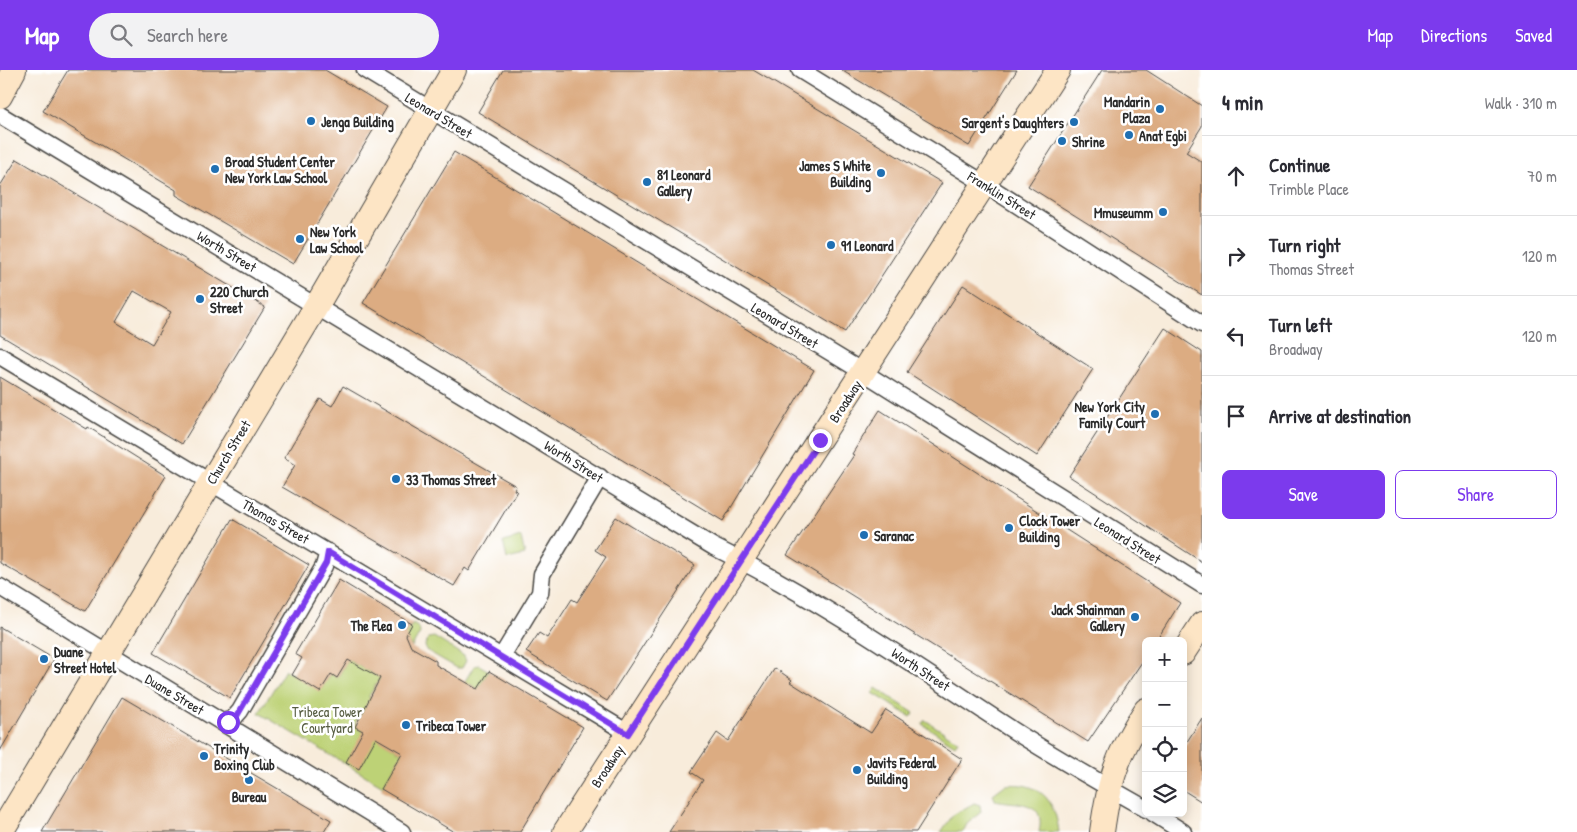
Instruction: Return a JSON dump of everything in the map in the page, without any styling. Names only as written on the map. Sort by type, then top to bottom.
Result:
[{"type":"main road","points":[[0,96],[14,70]]},
{"type":"main road","name":"Church Street","points":[[0,832],[432,111],[454,70]]},
{"type":"main road","name":"Broadway","points":[[565,832],[1058,70]]},
{"type":"main road","points":[[1187,647],[1202,624]]},
{"type":"main road","points":[[1102,832],[1109,788],[1116,761],[1142,717]]},
{"type":"street","name":"Leonard Street","points":[[365,70],[864,372],[1202,585]]},
{"type":"street","name":"Franklin Street","points":[[800,70],[986,184],[1202,324]]},
{"type":"street","name":"Worth Street","points":[[0,115],[714,546],[762,571],[907,658],[1003,723],[1142,807]]},
{"type":"street","name":"Thomas Street","points":[[0,356],[502,656],[628,734]]},
{"type":"street","points":[[502,656],[540,593],[542,574],[600,477]]},
{"type":"street","points":[[223,722],[233,719],[240,711],[324,566],[328,552]]},
{"type":"street","name":"Duane Street","points":[[0,588],[402,832]]},
{"type":"street","points":[[1159,817],[1183,832]]},
{"type":"green space","points":[[521,537],[525,555],[507,559],[503,542]]},
{"type":"green space","points":[[413,624],[419,628],[420,633],[412,647],[410,644],[401,643]]},
{"type":"green space","points":[[434,637],[464,656],[466,661],[462,668],[457,668],[426,650],[425,645],[428,638]]},
{"type":"green space","name":"Tribeca Tower Courtyard","points":[[348,660],[380,678],[369,696],[370,700],[355,723],[356,727],[363,729],[402,753],[383,786],[259,713],[285,670],[320,691],[331,674],[337,678]]},
{"type":"green space","points":[[479,665],[489,671],[478,689],[465,681],[474,666]]},
{"type":"green space","points":[[876,688],[914,713],[911,717],[873,693]]},
{"type":"green space","points":[[925,720],[958,741],[955,745],[922,724]]},
{"type":"green space","points":[[1005,785],[1027,786],[1036,789],[1043,795],[1054,810],[1059,832],[1039,832],[1040,821],[1038,813],[1034,808],[1019,803],[995,800],[993,794]]},
{"type":"green space","points":[[974,803],[980,805],[981,812],[967,824],[963,832],[941,832],[953,815]]},
{"type":"building","points":[[68,70],[325,70],[387,107],[293,264],[176,195],[176,190],[43,111]]},
{"type":"building","points":[[503,70],[753,70],[942,183],[845,332],[478,112]]},
{"type":"building","points":[[841,70],[1017,70],[969,146]]},
{"type":"building","points":[[1102,70],[1146,70],[1202,106],[1202,126],[1186,152],[1202,162],[1202,295],[1028,186]]},
{"type":"building","points":[[454,152],[814,370],[723,521],[363,303]]},
{"type":"building","name":"220 Church Street","points":[[17,159],[265,307],[182,444],[0,335],[0,186]],"holes":[[[134,291],[171,312],[152,344],[116,322]]]},
{"type":"building","points":[[963,285],[1093,369],[1037,456],[907,372]]},
{"type":"building","name":"New York City Family Court","points":[[1165,328],[1202,352],[1202,562],[1069,476]]},
{"type":"building","points":[[0,377],[87,429],[88,427],[166,476],[85,611],[0,563]]},
{"type":"building","name":"33 Thomas Street","points":[[343,386],[516,486],[514,490],[517,491],[469,571],[465,568],[454,586],[282,487],[295,465],[284,458],[297,436],[320,399],[332,406]]},
{"type":"building","points":[[880,410],[1180,603],[1159,637],[1142,637],[1142,662],[1088,742],[787,555],[854,455],[852,454]]},
{"type":"building","points":[[616,517],[695,565],[607,701],[526,652],[539,633],[547,638],[572,599],[577,602],[606,557],[595,550]]},
{"type":"building","points":[[232,519],[309,565],[230,698],[153,653]]},
{"type":"building","points":[[339,580],[412,624],[406,635],[411,647],[436,661],[436,665],[478,689],[489,671],[583,727],[520,832],[454,832],[381,789],[402,753],[376,738],[359,769],[346,762],[363,731],[355,727],[380,678],[348,660],[337,678],[331,674],[320,692],[292,675],[302,658],[295,654]]},
{"type":"building","points":[[0,627],[54,659],[0,751]]},
{"type":"building","name":"Javits Federal Building","points":[[775,668],[792,680],[790,682],[871,733],[886,710],[962,759],[916,832],[669,832],[703,780],[691,772],[717,733],[728,741]]},
{"type":"building","points":[[122,697],[331,820],[324,832],[42,832]]},
{"type":"building","points":[[1202,718],[1202,802],[1187,793],[1187,742]]},
{"type":"place","name":"Mandarin Plaza","points":[[1160,109]]},
{"type":"place","name":"Jenga Building","points":[[311,121]]},
{"type":"place","name":"Sargent's Daughters","points":[[1074,122]]},
{"type":"place","name":"Anat Egbi","points":[[1129,135]]},
{"type":"place","name":"Shrine","points":[[1062,141]]},
{"type":"place","name":"Broad Student Center New York Law School","points":[[215,169]]},
{"type":"place","name":"James S White Building","points":[[881,173]]},
{"type":"place","name":"81 Leonard Gallery","points":[[647,182]]},
{"type":"place","name":"Mmuseumm","points":[[1163,212]]},
{"type":"place","name":"New York Law School","points":[[300,239]]},
{"type":"place","name":"91 Leonard","points":[[831,245]]},
{"type":"place","name":"220 Church Street","points":[[200,299]]},
{"type":"place","name":"New York City Family Court","points":[[1155,414]]},
{"type":"place","name":"33 Thomas Street","points":[[396,479]]},
{"type":"place","name":"Clock Tower Building","points":[[1009,528]]},
{"type":"place","name":"Saranac","points":[[864,535]]},
{"type":"place","name":"Jack Shainman Gallery","points":[[1135,617]]},
{"type":"place","name":"The Flea","points":[[402,625]]},
{"type":"place","name":"Duane Street Hotel","points":[[44,659]]},
{"type":"place","name":"Tribeca Tower","points":[[406,725]]},
{"type":"place","name":"Trinity Boxing Club","points":[[204,756]]},
{"type":"place","name":"Javits Federal Building","points":[[857,770]]},
{"type":"place","name":"Bureau","points":[[249,780]]},
{"type":"route","points":[[228,722],[237,716],[326,563],[328,552],[628,734],[820,440]]}]
